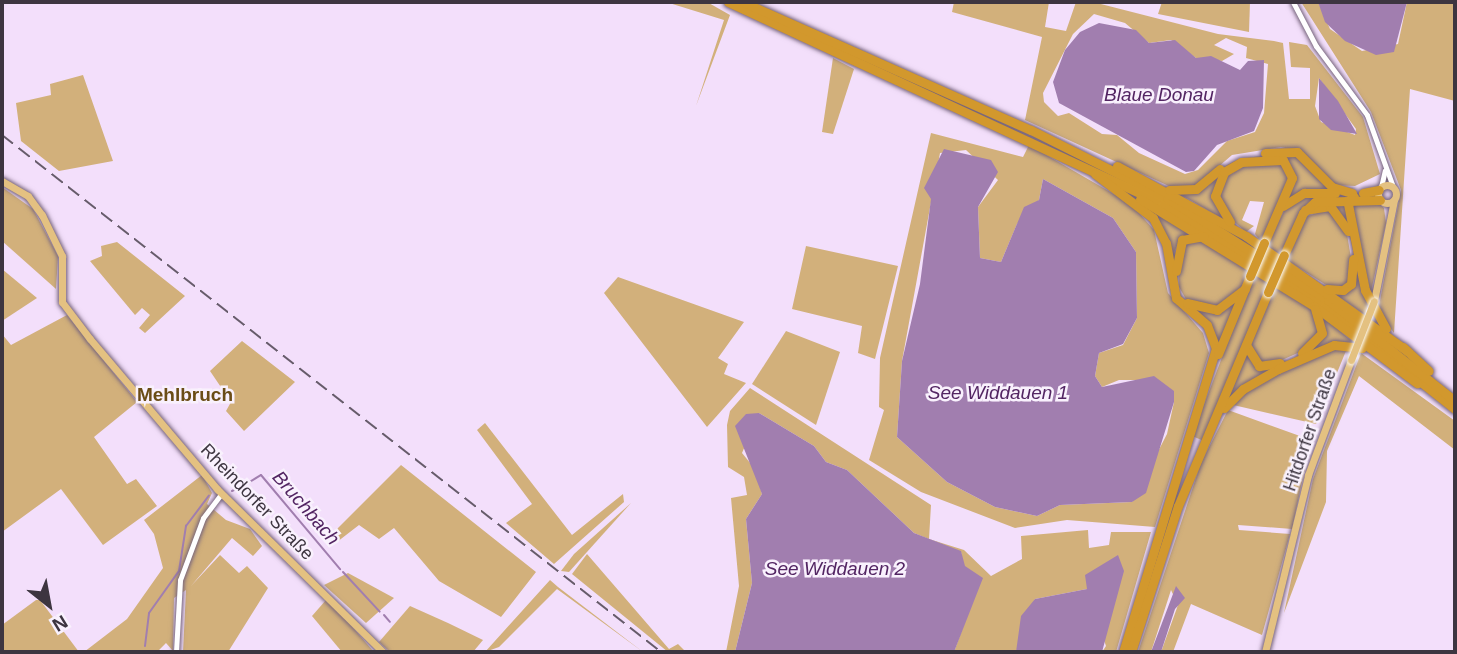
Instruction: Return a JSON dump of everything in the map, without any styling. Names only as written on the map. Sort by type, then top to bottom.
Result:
[{"type":"highway","points":[[729,2],[1030,134],[1163,189],[1246,236],[1407,351]]},
{"type":"highway","points":[[743,2],[1156,192],[1254,250],[1375,335],[1455,398]]},
{"type":"highway","points":[[1030,134],[1120,189],[1205,236],[1314,306],[1455,410]]},
{"type":"highway","points":[[1030,134],[1163,204],[1253,257],[1371,340],[1455,410]]},
{"type":"highway","points":[[1163,189],[1196,189],[1234,160],[1288,150],[1305,156],[1332,187],[1353,195]]},
{"type":"highway","points":[[1207,382],[1292,178],[1283,160],[1269,157],[1228,168],[1217,182],[1217,203],[1246,236]]},
{"type":"highway","points":[[1120,189],[1153,218],[1166,243],[1176,298],[1212,333],[1216,348],[1123,652]]},
{"type":"highway","points":[[1278,213],[1304,193],[1381,195]]},
{"type":"highway","points":[[1353,195],[1348,204],[1368,301],[1381,324],[1455,398]]},
{"type":"highway","points":[[1131,652],[1171,526],[1305,210],[1320,200],[1353,195]]},
{"type":"highway","points":[[1305,210],[1330,206],[1348,230],[1354,279],[1343,290],[1322,288]]},
{"type":"highway","points":[[1205,236],[1188,236],[1178,247],[1176,278],[1182,297],[1194,308],[1213,311],[1245,289]]},
{"type":"highway","points":[[1246,345],[1253,362],[1267,367],[1308,351],[1322,333],[1314,306]]},
{"type":"highway","points":[[1216,421],[1253,381],[1334,345],[1353,344],[1388,362]]},
{"type":"main road","name":"Rheindorfer Straße","points":[[2,181],[35,203],[63,262],[60,293],[65,307],[222,493],[383,652]]},
{"type":"main road","points":[[1381,195],[1393,187]]},
{"type":"main road","name":"Hitdorfer Straße","points":[[1265,652],[1308,475],[1374,301],[1394,200],[1393,187]]},
{"type":"main road","points":[[1381,195],[1394,200]]},
{"type":"main road","name":"Hitdorfer Straße","points":[[1381,195],[1389,220]]},
{"type":"street","points":[[1293,2],[1308,35],[1367,115],[1393,187]]},
{"type":"street","name":"Hitdorfer Straße","points":[[1381,195],[1385,166]]},
{"type":"street","points":[[176,652],[180,580],[203,518],[222,493]]},
{"type":"shaded area","points":[[666,2],[707,2],[730,15],[696,106],[724,20]]},
{"type":"shaded area","points":[[954,2],[1049,2],[1045,27],[1066,31],[1076,2],[1093,2],[1218,34],[1283,43],[1289,99],[1310,99],[1310,68],[1291,67],[1289,42],[1307,45],[1363,117],[1380,174],[1355,186],[1334,185],[1303,152],[1281,147],[1232,155],[1196,186],[1171,187],[1025,120],[1042,37],[952,12]],"holes":[[[1094,14],[1125,23],[1149,43],[1171,40],[1196,58],[1222,61],[1234,54],[1214,45],[1226,38],[1247,47],[1246,58],[1268,64],[1264,113],[1255,132],[1227,141],[1198,170],[1185,174],[1139,153],[1117,135],[1102,134],[1069,113],[1058,116],[1044,102],[1043,93],[1073,34]],[[1319,78],[1356,129],[1355,135],[1321,122],[1315,106]]]},
{"type":"shaded area","points":[[1162,2],[1250,2],[1249,32],[1158,14]]},
{"type":"shaded area","points":[[1301,2],[1318,2],[1330,29],[1362,51],[1398,44],[1407,2],[1455,2],[1455,101],[1410,89],[1394,333],[1378,311],[1401,190],[1371,112]]},
{"type":"shaded area","points":[[833,58],[854,69],[833,134],[822,132]]},
{"type":"shaded area","points":[[83,75],[113,161],[59,171],[21,141],[16,103],[51,95],[50,84]]},
{"type":"shaded area","points":[[931,133],[1023,157],[1029,145],[1131,204],[1154,230],[1168,293],[1203,333],[1209,353],[1155,527],[1067,520],[1015,528],[921,492],[869,460],[884,410],[879,407],[880,358]],"holes":[[[966,150],[998,180],[978,207],[980,258],[1001,262],[1017,224],[1039,200],[1043,179],[1113,218],[1136,252],[1137,318],[1123,345],[1099,353],[1095,376],[1102,387],[1119,380],[1146,380],[1174,402],[1167,434],[1132,502],[1060,505],[1037,516],[995,507],[947,482],[897,437],[902,361],[940,153]]]},
{"type":"shaded area","points":[[1284,152],[1298,154],[1332,190],[1285,201],[1292,168],[1286,159],[1271,155],[1243,159],[1221,172],[1213,197],[1223,219],[1180,194],[1201,190],[1227,165],[1235,161],[1241,159]]},
{"type":"shaded area","points":[[1278,160],[1290,174],[1262,243],[1255,234],[1264,202],[1250,201],[1242,220],[1254,226],[1246,232],[1222,211],[1218,187],[1231,168]]},
{"type":"shaded area","points":[[2,187],[33,209],[58,256],[56,289],[2,241]]},
{"type":"shaded area","points":[[1328,196],[1315,200],[1281,255],[1266,245],[1288,204],[1298,197]]},
{"type":"shaded area","points":[[1345,199],[1368,305],[1365,315],[1335,294],[1342,292],[1356,264],[1346,219],[1332,206]]},
{"type":"shaded area","points":[[1376,201],[1384,208],[1386,223],[1369,301],[1350,204]]},
{"type":"shaded area","points":[[1143,204],[1195,232],[1181,238],[1174,252],[1175,284],[1167,239]]},
{"type":"shaded area","points":[[1329,209],[1346,228],[1353,270],[1347,285],[1331,288],[1285,259],[1305,217]]},
{"type":"shaded area","points":[[1193,236],[1251,267],[1239,292],[1221,307],[1187,301],[1179,287],[1178,253]]},
{"type":"shaded area","points":[[117,242],[185,296],[145,333],[139,328],[150,315],[142,308],[135,315],[90,261],[102,256],[101,246]]},
{"type":"shaded area","points":[[806,246],[898,266],[875,359],[858,353],[862,326],[792,309]]},
{"type":"shaded area","points":[[2,269],[37,298],[2,321]]},
{"type":"shaded area","points":[[1255,271],[1269,280],[1204,441],[1192,436]]},
{"type":"shaded area","points":[[618,277],[744,322],[718,358],[728,364],[724,374],[746,383],[707,427],[604,293]]},
{"type":"shaded area","points":[[1274,282],[1311,308],[1321,332],[1300,352],[1273,364],[1258,364],[1248,348]]},
{"type":"shaded area","points":[[1175,286],[1186,305],[1217,313],[1239,298],[1218,350],[1211,327],[1185,306],[1177,295]]},
{"type":"shaded area","points":[[67,315],[137,402],[94,437],[127,484],[136,479],[157,506],[103,545],[61,489],[2,532],[2,334],[11,345]]},
{"type":"shaded area","points":[[1321,315],[1354,343],[1330,345],[1226,403],[1245,351],[1258,366],[1276,366],[1310,351],[1324,331]]},
{"type":"shaded area","points":[[786,331],[840,352],[816,425],[752,384]]},
{"type":"shaded area","points":[[242,341],[295,382],[244,431],[226,411],[231,402],[210,371]]},
{"type":"shaded area","points":[[1348,346],[1316,424],[1229,404],[1242,391],[1324,350]]},
{"type":"shaded area","points":[[1361,353],[1455,421],[1455,450],[1359,376],[1327,451],[1326,502],[1284,613],[1313,479]]},
{"type":"shaded area","points":[[750,388],[931,505],[929,539],[964,550],[991,576],[1022,559],[1021,536],[1088,530],[1089,548],[1109,545],[1111,532],[1151,532],[1116,652],[1102,652],[1106,646],[1087,589],[1035,599],[1016,652],[954,652],[971,605],[961,552],[914,533],[847,470],[826,462],[814,446],[759,413],[742,453],[755,469],[762,494],[746,519],[752,583],[735,652],[726,652],[739,586],[731,498],[747,495],[744,477],[728,467],[727,425],[730,411]]},
{"type":"shaded area","points":[[1228,410],[1311,440],[1292,529],[1238,525],[1239,530],[1290,534],[1262,635],[1191,604],[1173,652],[1161,652],[1178,605],[1171,590],[1151,652],[1138,652],[1201,463]]},
{"type":"shaded area","points":[[485,423],[572,535],[623,494],[624,502],[554,564],[506,523],[532,504],[477,430]]},
{"type":"shaded area","points":[[401,465],[536,572],[501,617],[439,581],[394,528],[379,539],[359,525],[337,542],[334,532]]},
{"type":"shaded area","points":[[202,475],[212,493],[207,504],[226,520],[250,529],[262,546],[253,556],[232,538],[191,586],[220,555],[239,573],[247,566],[268,588],[228,652],[183,652],[186,590],[174,598],[173,651],[166,643],[157,652],[84,652],[127,619],[163,568],[154,534],[144,520]]},
{"type":"shaded area","points":[[631,503],[569,572],[561,571],[574,554]]},
{"type":"shaded area","points":[[587,554],[669,649],[678,644],[686,652],[668,652],[572,574]]},
{"type":"shaded area","points":[[348,573],[394,598],[366,623],[324,585]]},
{"type":"shaded area","points":[[550,580],[643,652],[557,589],[499,647],[485,652]]},
{"type":"shaded area","points":[[36,600],[40,600],[79,652],[2,652],[2,625]]},
{"type":"shaded area","points":[[326,600],[374,652],[342,652],[312,616]]},
{"type":"shaded area","points":[[410,606],[483,640],[473,652],[390,652],[379,642]]},
{"type":"water","points":[[1318,2],[1407,2],[1394,52],[1376,55],[1345,41],[1325,22]]},
{"type":"water","name":"Blaue Donau","points":[[1099,23],[1136,30],[1149,43],[1175,40],[1196,58],[1211,56],[1240,70],[1248,61],[1264,60],[1263,108],[1254,131],[1217,145],[1194,171],[1186,172],[1059,103],[1053,82],[1065,50],[1080,32]]},
{"type":"water","points":[[1319,78],[1338,101],[1357,134],[1331,130],[1319,119]]},
{"type":"water","name":"See Widdauen 1","points":[[944,149],[991,160],[998,172],[978,207],[980,258],[1001,262],[1024,207],[1039,200],[1043,179],[1113,218],[1136,252],[1137,318],[1123,344],[1099,353],[1095,376],[1102,387],[1154,376],[1174,391],[1174,402],[1146,493],[1132,502],[1060,505],[1037,516],[995,507],[947,482],[897,437],[902,361],[920,284],[931,199],[924,188]]},
{"type":"water","name":"See Widdauen 2","points":[[759,413],[814,446],[826,462],[847,470],[914,533],[961,551],[965,566],[983,578],[954,652],[735,652],[752,583],[746,519],[762,494],[735,426],[746,414]]},
{"type":"water","points":[[1118,555],[1124,571],[1102,652],[1016,652],[1021,616],[1035,599],[1087,589],[1085,575]]},
{"type":"water","points":[[1176,586],[1185,598],[1175,609],[1161,652],[1151,652]]},
{"type":"waterway","name":"Bruchbach","points":[[248,483],[261,475],[340,569]]},
{"type":"waterway","name":"Bruchbach","points":[[232,491],[242,486]]},
{"type":"waterway","name":"Bruchbach","points":[[145,646],[149,613],[179,571],[186,526],[209,496]]},
{"type":"waterway","name":"Bruchbach","points":[[343,572],[380,612]]},
{"type":"waterway","name":"Bruchbach","points":[[384,615],[390,622]]},
{"type":"railway","points":[[2,135],[661,652]]},
{"type":"district","name":"Mehlbruch","points":[[185,395]]}]
